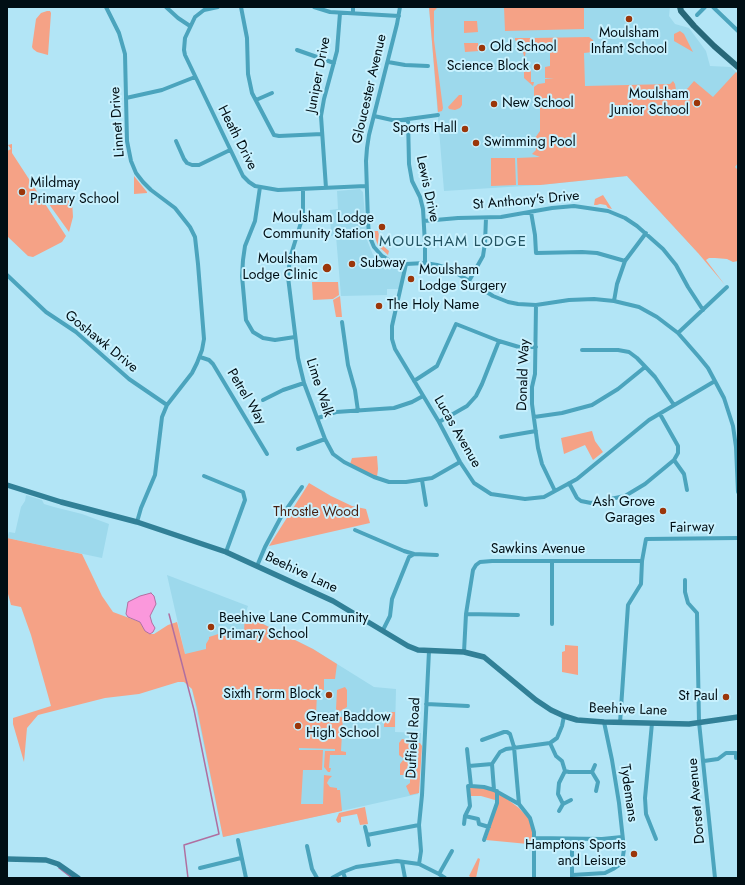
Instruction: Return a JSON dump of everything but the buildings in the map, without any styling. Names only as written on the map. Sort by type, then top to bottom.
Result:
[{"type":"main road","points":[[680,7],[683,14],[699,30],[738,65]]},
{"type":"main road","name":"Beehive Lane","points":[[7,485],[61,502],[137,522],[226,552],[333,601],[408,646],[418,650],[464,652],[489,659],[536,700],[551,710],[564,716],[577,720],[604,722],[689,724],[738,717]]},
{"type":"main road","points":[[7,859],[46,860],[58,864],[78,878]]},
{"type":"street","name":"Linnet Drive","points":[[106,7],[117,28],[123,47],[128,150],[133,167],[148,187],[175,208],[190,227],[195,237],[204,339],[200,357],[192,373],[167,405]]},
{"type":"street","points":[[166,7],[190,26]]},
{"type":"street","name":"Heath Drive","points":[[218,7],[199,13],[190,26],[185,38],[184,50],[195,77],[243,176],[249,182],[260,187],[278,190],[366,186]]},
{"type":"street","points":[[241,7],[247,38],[248,74],[252,93],[274,135],[322,134]]},
{"type":"street","points":[[314,7],[330,12],[399,16]]},
{"type":"street","points":[[353,7],[353,14]]},
{"type":"street","name":"Gloucester Avenue","points":[[400,7],[367,148],[366,186],[369,232],[371,241],[378,252],[387,260],[397,264],[425,263],[450,269],[480,289],[501,300],[518,304],[536,305],[594,299],[614,301],[627,303],[649,312],[668,324],[699,357],[715,380],[724,398],[733,426],[736,447],[738,492]]},
{"type":"street","points":[[697,15],[705,7]]},
{"type":"street","points":[[712,7],[738,31]]},
{"type":"street","name":"Juniper Drive","points":[[326,188],[322,116],[324,99],[337,51],[340,13]]},
{"type":"street","points":[[297,50],[334,64]]},
{"type":"street","points":[[388,62],[405,65],[428,66]]},
{"type":"street","points":[[126,98],[162,90],[195,77]]},
{"type":"street","points":[[256,100],[272,93]]},
{"type":"street","points":[[374,116],[392,120],[438,115]]},
{"type":"street","name":"Lewis Drive","points":[[408,119],[410,172],[421,203],[424,221],[425,263]]},
{"type":"street","points":[[176,141],[184,159],[187,163],[192,165],[199,165],[230,150]]},
{"type":"street","points":[[260,187],[255,221],[245,246],[243,260],[242,276],[246,320],[253,332],[263,338],[275,340],[294,337]]},
{"type":"street","name":"Lime Walk","points":[[303,189],[303,216],[290,258],[288,277],[294,337],[304,383],[325,439],[333,454],[344,462],[374,477],[389,482],[422,480],[440,474],[460,462]]},
{"type":"street","name":"St Anthony's Drive","points":[[424,221],[458,218],[486,218],[574,206],[608,211],[624,218],[646,233],[664,249],[676,265],[703,310]]},
{"type":"street","points":[[531,212],[536,253],[597,253],[624,261]]},
{"type":"street","points":[[469,281],[483,256],[486,218]]},
{"type":"street","points":[[614,301],[617,284],[624,261],[646,233]]},
{"type":"street","points":[[290,258],[310,259]]},
{"type":"street","name":"Lucas Avenue","points":[[406,264],[391,332],[395,349],[439,422],[460,462],[474,483],[491,494],[530,500],[544,497],[556,491],[583,474],[649,420],[715,380]]},
{"type":"street","name":"Goshawk Drive","points":[[7,275],[46,312],[76,332],[129,379],[167,405]]},
{"type":"street","points":[[678,333],[727,288]]},
{"type":"street","name":"Donald Way","points":[[536,305],[535,374],[532,387],[532,404],[542,464],[556,491]]},
{"type":"street","points":[[342,322],[348,365],[355,390],[358,411]]},
{"type":"street","points":[[414,381],[437,366],[456,324],[498,341],[519,347],[536,347]]},
{"type":"street","points":[[439,422],[467,406],[476,396],[498,341]]},
{"type":"street","points":[[582,350],[618,350],[628,352],[637,358],[645,367],[674,405]]},
{"type":"street","name":"Petrel Way","points":[[200,357],[209,360],[213,364],[267,454]]},
{"type":"street","points":[[534,417],[562,413],[592,405],[618,389],[645,367]]},
{"type":"street","points":[[262,400],[283,390],[304,383]]},
{"type":"street","points":[[318,418],[336,412],[394,408],[412,402],[423,396]]},
{"type":"street","points":[[137,522],[141,508],[155,475],[162,417],[167,405]]},
{"type":"street","points":[[569,483],[577,498],[581,501],[591,503],[625,496],[640,488],[674,460],[678,453],[678,446],[660,414]]},
{"type":"street","points":[[501,437],[536,431]]},
{"type":"street","points":[[298,449],[325,439]]},
{"type":"street","points":[[674,460],[684,474],[687,490]]},
{"type":"street","points":[[204,476],[243,492],[245,500],[226,552]]},
{"type":"street","points":[[422,480],[426,504]]},
{"type":"street","points":[[257,566],[281,517],[302,487]]},
{"type":"street","points":[[355,530],[404,551],[414,554],[437,555]]},
{"type":"street","name":"Fairway","points":[[642,561],[646,539],[738,538]]},
{"type":"street","points":[[383,630],[390,616],[392,599],[409,557],[414,554]]},
{"type":"street","name":"Sawkins Avenue","points":[[464,652],[466,614],[473,570],[480,562],[492,560],[642,561]]},
{"type":"street","points":[[552,561],[552,624]]},
{"type":"street","points":[[620,723],[628,605],[641,584],[642,561]]},
{"type":"street","name":"Dorset Avenue","points":[[685,580],[685,592],[688,603],[697,613],[699,722],[715,878]]},
{"type":"street","points":[[466,614],[518,614]]},
{"type":"street","name":"Duffield Road","points":[[419,864],[421,851],[419,825],[422,795],[429,651]]},
{"type":"street","points":[[426,704],[468,706]]},
{"type":"street","points":[[484,840],[497,803],[492,764],[500,752],[514,747],[550,743],[557,738],[564,716]]},
{"type":"street","name":"Tydemans","points":[[572,876],[605,873],[613,870],[619,865],[623,856],[612,760],[604,722]]},
{"type":"street","points":[[652,723],[645,798],[646,814],[656,839]]},
{"type":"street","points":[[482,740],[507,732],[510,734],[514,747],[518,804]]},
{"type":"street","points":[[550,743],[556,756],[562,761],[565,771],[559,783],[558,794],[563,804]]},
{"type":"street","points":[[464,824],[465,816],[470,806],[468,786],[471,786],[467,749]]},
{"type":"street","points":[[704,760],[718,759],[726,753],[736,752],[736,758]]},
{"type":"street","points":[[469,766],[492,764]]},
{"type":"street","points":[[592,772],[595,765]]},
{"type":"street","points":[[565,771],[592,772]]},
{"type":"street","points":[[592,772],[598,782],[596,791]]},
{"type":"street","points":[[471,786],[495,790],[518,804],[530,818],[534,838],[534,878]]},
{"type":"street","points":[[558,811],[563,804],[571,800]]},
{"type":"street","points":[[465,816],[478,819],[479,824],[489,827]]},
{"type":"street","points":[[367,835],[419,825]]},
{"type":"street","points":[[366,827],[369,845]]},
{"type":"street","points":[[534,838],[602,839],[622,837]]},
{"type":"street","points":[[572,839],[572,876]]},
{"type":"street","points":[[238,840],[246,878]]},
{"type":"street","points":[[307,846],[312,869],[317,878]]},
{"type":"street","points":[[439,874],[452,851]]},
{"type":"street","points":[[200,868],[242,858]]},
{"type":"street","points":[[402,862],[405,878]]},
{"type":"street","points":[[332,878],[343,872],[366,864],[402,862],[419,864],[445,878]]},
{"type":"street","points":[[343,872],[345,878]]},
{"type":"shaded area","points":[[429,7],[670,7],[669,16],[675,24],[689,28],[706,51],[710,66],[731,67],[738,74],[738,228],[698,253],[627,176],[540,185],[444,191]]},
{"type":"shaded area","points":[[360,189],[363,192],[367,240],[373,255],[390,267],[400,267],[402,272],[399,289],[387,289],[387,295],[341,296],[336,236],[331,236],[330,210],[338,209],[337,191]]},
{"type":"shaded area","points":[[26,495],[42,500],[44,504],[82,514],[109,524],[102,558],[7,538],[9,532],[15,533],[21,507],[25,501]]},
{"type":"shaded area","name":"Great Baddow High School","points":[[167,575],[248,606],[245,615],[313,649],[374,687],[396,689],[395,732],[421,733],[418,794],[223,837],[192,685]]},
{"type":"shaded area","points":[[151,593],[154,596],[156,604],[150,616],[155,628],[150,634],[145,631],[140,622],[128,617],[126,614],[128,602],[140,596]]},
{"type":"green space","points":[[429,7],[437,7],[434,11],[434,40],[443,108],[442,111],[438,112]]},
{"type":"green space","points":[[504,7],[584,7],[584,29],[505,31]]},
{"type":"green space","points":[[50,11],[51,13],[48,55],[37,52],[32,47],[36,19],[41,13]]},
{"type":"green space","points":[[464,21],[477,21],[478,32],[464,33]]},
{"type":"green space","points":[[680,31],[684,34],[693,52],[674,41],[674,34]]},
{"type":"green space","points":[[589,37],[593,40],[593,52],[584,53],[585,86],[670,84],[673,81],[677,96],[688,88],[694,81],[713,97],[736,72],[738,74],[738,163],[735,167],[738,170],[738,261],[733,262],[727,259],[715,258],[709,258],[706,260],[725,285],[698,253],[627,176],[540,185],[518,185],[517,158],[540,157],[532,154],[536,150],[535,138],[540,131],[540,106],[534,101],[534,87],[538,84],[545,83],[545,79],[554,79],[545,78],[545,67],[550,66],[550,49],[534,49],[534,38]]},
{"type":"green space","points":[[515,38],[531,38],[532,50],[526,51],[524,56],[522,49]]},
{"type":"green space","points":[[464,43],[478,43],[479,51],[465,52]]},
{"type":"green space","points":[[524,63],[528,69],[531,69],[531,82],[534,82],[533,86],[524,78]]},
{"type":"green space","points":[[459,95],[462,95],[462,105],[460,108],[455,110],[449,109],[448,107]]},
{"type":"green space","name":"Mildmay Primary School","points":[[12,144],[12,153],[66,236],[62,242],[33,257],[28,256],[7,236],[7,151],[11,149],[8,145]]},
{"type":"green space","points":[[491,158],[515,158],[516,185],[491,186]]},
{"type":"green space","points":[[134,176],[147,192],[147,193],[134,194]]},
{"type":"green space","points":[[603,195],[612,209],[608,208],[606,205],[594,205],[595,199]]},
{"type":"green space","points":[[71,198],[72,200],[73,217],[69,232],[46,200]]},
{"type":"green space","points":[[373,231],[378,231],[381,244],[389,251],[388,255],[378,246]]},
{"type":"green space","points":[[312,282],[338,282],[339,295],[333,299],[313,300]]},
{"type":"green space","points":[[340,296],[342,317],[336,317],[333,300]]},
{"type":"green space","points":[[592,431],[595,441],[603,452],[593,460],[585,445],[564,454],[561,438]]},
{"type":"green space","points":[[377,456],[377,477],[350,464],[352,458]]},
{"type":"green space","name":"Throstle Wood","points":[[309,483],[352,506],[366,509],[370,523],[269,546]]},
{"type":"green space","points":[[7,538],[82,554],[102,596],[113,612],[140,622],[145,631],[150,634],[154,634],[168,625],[177,622],[185,654],[206,649],[206,644],[209,637],[234,629],[236,634],[244,631],[245,615],[313,649],[337,664],[335,679],[324,679],[324,690],[320,690],[319,693],[317,693],[316,716],[343,717],[341,751],[346,752],[346,755],[330,755],[329,768],[331,768],[330,772],[328,772],[324,767],[325,751],[335,751],[335,749],[299,748],[299,750],[323,750],[322,770],[303,770],[301,804],[323,804],[324,775],[332,776],[327,783],[330,787],[340,790],[342,811],[223,837],[197,708],[192,689],[184,682],[178,682],[139,694],[105,698],[38,715],[27,728],[24,762],[13,724],[13,718],[51,706],[31,635],[21,607],[11,605],[7,590]]},
{"type":"green space","points":[[565,645],[578,646],[578,675],[562,672],[562,652],[565,651]]},
{"type":"green space","points":[[345,687],[347,690],[347,707],[339,712],[336,709],[337,690]]},
{"type":"green space","points":[[384,712],[395,712],[395,727],[384,727]]},
{"type":"green space","points":[[402,739],[420,743],[422,746],[419,793],[410,795],[406,786],[410,783],[410,779],[407,775],[400,775],[400,764],[404,759],[399,755],[399,743]]},
{"type":"green space","points":[[475,787],[495,791],[495,800],[481,796],[470,796],[469,789]]},
{"type":"green space","points":[[499,793],[519,808],[529,819],[532,827],[533,849],[528,844],[486,840],[498,803]]},
{"type":"green space","points":[[365,807],[368,824],[360,825],[357,814],[341,817],[341,822],[338,823],[336,820],[339,813]]},
{"type":"green space","points":[[478,858],[480,859],[476,878],[472,878],[469,876]]},
{"type":"waterway","points":[[169,614],[194,710],[219,834],[184,845],[188,878]]},
{"type":"waterway","points":[[59,868],[72,878]]},
{"type":"place","name":"Moulsham Infant School","points":[[629,19]]},
{"type":"place","name":"Old School","points":[[482,48]]},
{"type":"place","name":"Science Block","points":[[537,67]]},
{"type":"place","name":"Moulsham Junior School","points":[[697,103]]},
{"type":"place","name":"New School","points":[[494,104]]},
{"type":"place","name":"Sports Hall","points":[[465,129]]},
{"type":"place","name":"Swimming Pool","points":[[476,143]]},
{"type":"place","name":"Mildmay Primary School","points":[[22,192]]},
{"type":"place","name":"Moulsham Lodge Community Station","points":[[382,227]]},
{"type":"place","name":"Subway","points":[[352,264]]},
{"type":"place","name":"Moulsham Lodge Clinic","points":[[327,268]]},
{"type":"place","name":"Moulsham Lodge Surgery","points":[[411,279]]},
{"type":"place","name":"The Holy Name","points":[[379,306]]},
{"type":"place","name":"Ash Grove Garages","points":[[663,511]]},
{"type":"place","name":"Beehive Lane Community Primary School","points":[[211,627]]},
{"type":"place","name":"Sixth Form Block","points":[[329,695]]},
{"type":"place","name":"St Paul","points":[[726,697]]},
{"type":"place","name":"Great Baddow High School","points":[[298,726]]},
{"type":"place","name":"Hamptons Sports and Leisure","points":[[634,854]]},
{"type":"district","name":"MOULSHAM LODGE","points":[[453,242]]}]
